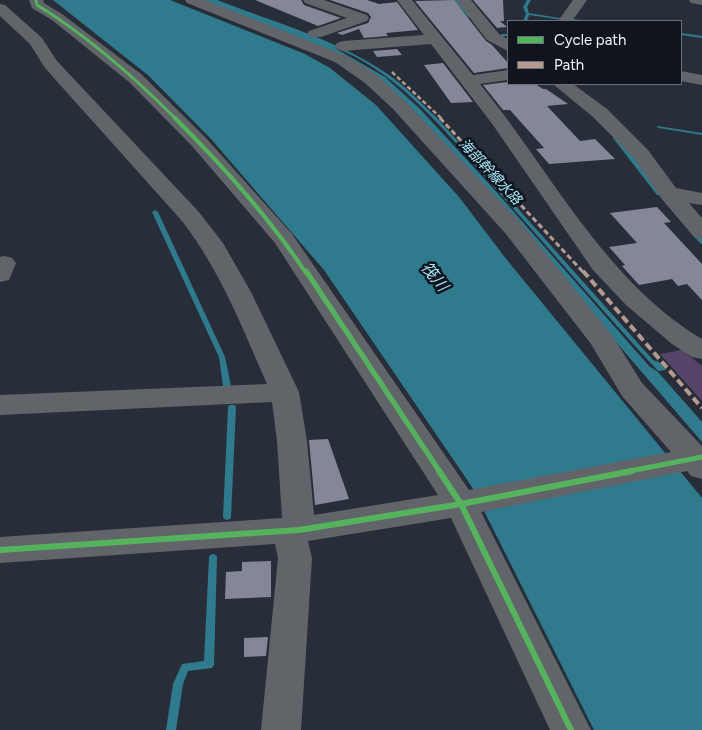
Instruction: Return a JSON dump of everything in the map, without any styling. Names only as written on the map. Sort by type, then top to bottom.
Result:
[{"type":"street","points":[[192,0],[341,59],[371,79],[399,105],[514,229],[603,340],[632,389],[699,461]]},
{"type":"street","points":[[225,0],[343,46],[392,72]]},
{"type":"street","points":[[310,0],[362,18],[315,34]]},
{"type":"street","points":[[404,0],[500,121],[601,265],[635,300],[681,338],[702,351]]},
{"type":"street","points":[[462,0],[493,36],[507,45]]},
{"type":"street","points":[[566,20],[580,0]]},
{"type":"street","points":[[696,0],[702,1]]},
{"type":"street","points":[[2,12],[36,2],[135,78],[199,142],[284,239],[461,504],[571,730]]},
{"type":"street","points":[[2,12],[36,41],[51,64],[190,216],[211,243],[240,292],[285,392],[292,441],[294,558],[281,730]]},
{"type":"street","points":[[343,46],[434,39]]},
{"type":"street","points":[[468,81],[507,75]]},
{"type":"street","points":[[682,76],[702,80]]},
{"type":"street","points":[[563,85],[600,114],[642,154],[668,193],[702,232]]},
{"type":"street","points":[[668,193],[702,199]]},
{"type":"street","points":[[0,405],[285,392]]},
{"type":"street","points":[[0,550],[294,531],[461,504],[699,461]]},
{"type":"shaded area","points":[[682,350],[702,366],[702,401],[660,354]]},
{"type":"water","name":"筏川","points":[[53,0],[170,0],[305,54],[330,68],[376,105],[459,197],[507,260],[702,498],[702,730],[594,730],[472,487],[324,270],[211,139],[149,76]]},
{"type":"water","points":[[202,0],[217,0],[304,32],[346,50],[367,61],[407,89],[438,119],[653,360],[659,362],[666,370],[658,371],[425,111],[382,74],[358,59],[333,47],[385,77],[420,109],[492,187],[649,366],[658,372],[702,422],[702,442],[451,150],[336,53]]},
{"type":"building","points":[[255,0],[301,0],[304,5],[341,18],[318,26]]},
{"type":"building","points":[[330,0],[367,0],[379,4],[397,2],[418,30],[386,33],[388,36],[364,38],[359,29],[342,35],[337,33],[368,23],[371,17],[368,13]]},
{"type":"building","points":[[454,0],[486,41],[507,62],[507,68],[474,73],[415,1]]},
{"type":"building","points":[[473,0],[503,0],[504,21],[500,21],[507,27],[497,28]]},
{"type":"building","points":[[397,49],[402,55],[377,57],[373,51]]},
{"type":"building","points":[[443,63],[473,102],[451,103],[424,65]]},
{"type":"building","points":[[507,82],[507,85],[537,85],[546,89],[568,104],[547,106],[580,141],[595,139],[615,159],[549,164],[536,149],[544,148],[510,110],[503,110],[483,85]]},
{"type":"building","points":[[657,207],[671,222],[664,223],[702,264],[702,300],[687,284],[678,286],[672,279],[639,285],[622,266],[625,265],[609,247],[637,243],[610,213]]},
{"type":"building","points":[[328,439],[349,499],[315,505],[309,440]]},
{"type":"building","points":[[271,561],[271,597],[225,599],[226,572],[242,571],[242,562]]},
{"type":"building","points":[[268,637],[266,656],[244,657],[244,638]]},
{"type":"waterway","points":[[455,0],[469,16]]},
{"type":"waterway","points":[[528,14],[525,7],[529,0]]},
{"type":"waterway","points":[[525,20],[528,14]]},
{"type":"waterway","points":[[528,14],[563,19]]},
{"type":"waterway","points":[[682,34],[702,37]]},
{"type":"waterway","points":[[502,35],[507,35]]},
{"type":"waterway","points":[[659,127],[702,134]]},
{"type":"waterway","points":[[615,137],[659,194]]},
{"type":"waterway","points":[[155,212],[222,357],[227,386]]},
{"type":"waterway","points":[[693,232],[702,242]]},
{"type":"waterway","points":[[227,517],[232,407]]},
{"type":"waterway","points":[[171,730],[178,684],[185,667],[209,665],[213,557]]},
{"type":"marked path","points":[[392,72],[492,172],[614,306],[702,408]]},
{"type":"cycle path","points":[[36,0],[37,5],[57,17],[135,78],[199,142],[284,239],[461,504],[571,730]]},
{"type":"cycle path","points":[[0,550],[299,530],[461,504],[702,457]]},
{"type":"water label","name":"海部幹線水路","points":[[490,172]]}]
